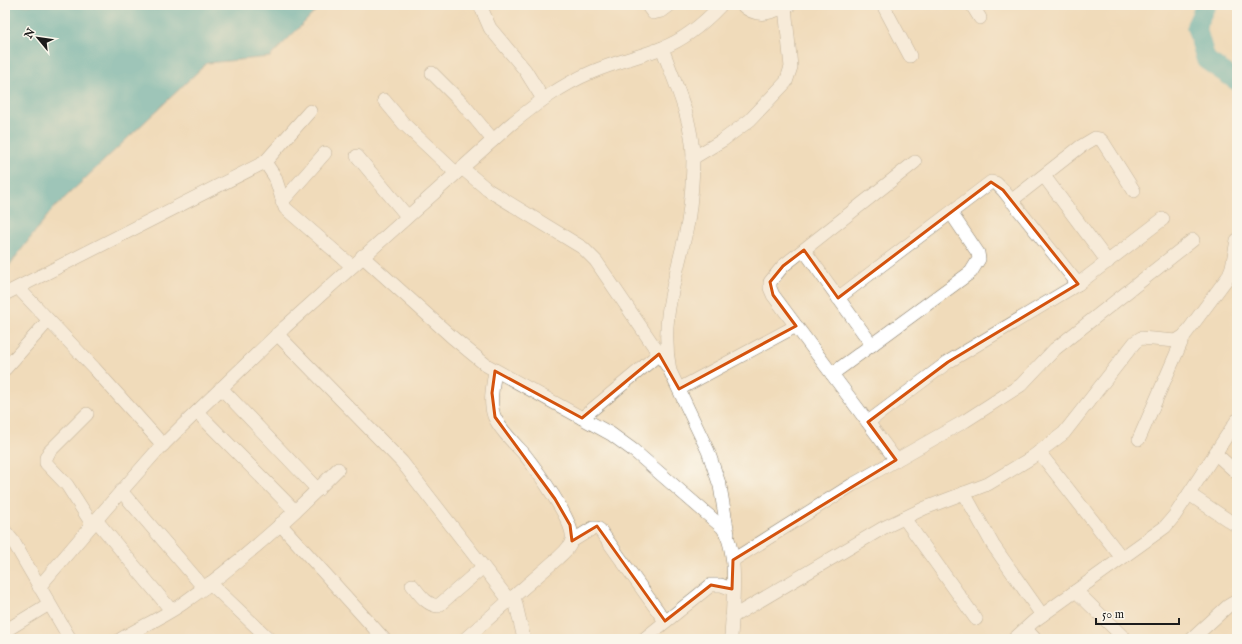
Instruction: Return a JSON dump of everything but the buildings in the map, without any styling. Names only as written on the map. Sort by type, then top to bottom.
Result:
[{"type":"street","points":[[480,5],[490,28],[524,70],[543,99]]},
{"type":"street","points":[[647,5],[653,13],[657,13],[670,5]]},
{"type":"street","points":[[39,587],[121,491],[163,445],[277,334],[362,256],[493,140],[543,99],[593,72],[662,48],[689,34],[710,16],[720,5]]},
{"type":"street","points":[[693,158],[723,140],[750,120],[786,82],[791,67],[788,6],[759,15],[749,12],[742,5]]},
{"type":"street","points":[[883,5],[910,56]]},
{"type":"street","points":[[972,5],[980,18]]},
{"type":"street","points":[[662,48],[691,134],[693,158],[688,222],[667,313],[666,339],[670,371]]},
{"type":"street","points":[[432,73],[462,104],[493,140]]},
{"type":"street","points":[[384,100],[404,124],[459,170],[488,190],[584,248],[596,262],[670,371],[708,451],[720,486],[733,560],[731,639]]},
{"type":"street","points":[[5,294],[265,162],[310,111]]},
{"type":"street","points":[[1011,201],[1080,147],[1095,138],[1100,139],[1103,142],[1134,191]]},
{"type":"street","points":[[282,202],[326,153]]},
{"type":"street","points":[[357,156],[407,216]]},
{"type":"street","points":[[265,162],[275,177],[282,202],[290,213],[320,237],[352,266]]},
{"type":"street","points":[[896,460],[773,295],[770,288],[770,282],[783,266],[915,162]]},
{"type":"street","points":[[1044,176],[1108,262]]},
{"type":"street","points":[[838,298],[991,182],[996,183],[1078,284]]},
{"type":"street","points":[[832,374],[971,272],[977,264],[980,259],[978,253],[951,213]]},
{"type":"street","points":[[868,422],[948,362],[1078,284],[1163,219]]},
{"type":"street","points":[[733,560],[852,485],[965,421],[1021,385],[1055,348],[1192,240]]},
{"type":"street","points":[[1139,440],[1184,336],[1228,277],[1232,267],[1237,240]]},
{"type":"street","points":[[804,250],[872,345]]},
{"type":"street","points":[[362,256],[452,337],[495,371],[611,434],[633,450],[722,527],[728,536]]},
{"type":"street","points":[[22,292],[94,368],[163,445]]},
{"type":"street","points":[[5,369],[48,321]]},
{"type":"street","points":[[679,389],[796,326]]},
{"type":"street","points":[[277,334],[402,462],[483,567],[511,598],[524,639]]},
{"type":"street","points":[[732,617],[883,528],[925,508],[988,484],[1039,452],[1064,433],[1076,420],[1135,342],[1141,338],[1176,341],[1184,336]]},
{"type":"street","points":[[582,418],[659,354]]},
{"type":"street","points":[[465,639],[558,558],[568,548],[572,541],[573,534],[570,525],[555,498],[529,460],[495,417],[492,393],[495,371]]},
{"type":"street","points":[[221,388],[318,490]]},
{"type":"street","points":[[197,412],[294,511]]},
{"type":"street","points":[[87,414],[49,452],[46,458],[46,463],[67,485],[94,522],[171,610]]},
{"type":"street","points":[[1014,639],[1042,615],[1165,527],[1189,494],[1214,453],[1237,420]]},
{"type":"street","points":[[1039,452],[1122,558]]},
{"type":"street","points":[[1214,453],[1237,473]]},
{"type":"street","points":[[121,639],[171,610],[207,586],[280,524],[318,490],[338,469]]},
{"type":"street","points":[[121,491],[207,586],[269,639]]},
{"type":"street","points":[[964,493],[993,545],[1042,615]]},
{"type":"street","points":[[1189,494],[1237,526]]},
{"type":"street","points":[[904,518],[976,619]]},
{"type":"street","points":[[280,524],[384,639]]},
{"type":"street","points":[[572,541],[593,528],[600,530],[665,620]]},
{"type":"street","points":[[5,531],[70,639]]},
{"type":"street","points":[[412,585],[427,602],[433,606],[438,606],[483,567]]},
{"type":"street","points":[[644,639],[665,620],[712,585],[721,585],[732,589]]},
{"type":"street","points":[[1076,591],[1124,639]]},
{"type":"street","points":[[1192,639],[1228,606],[1233,603],[1237,603]]},
{"type":"street","points":[[5,631],[49,604]]},
{"type":"street","points":[[1026,629],[1035,639]]},
{"type":"highlighted area","points":[[991,182],[1003,190],[1078,284],[948,362],[868,422],[896,460],[733,560],[732,589],[711,585],[665,621],[597,526],[572,541],[570,525],[555,499],[495,417],[492,393],[495,371],[582,418],[659,354],[679,389],[796,326],[773,295],[770,282],[783,266],[804,250],[838,298]]},
{"type":"water","points":[[5,5],[322,5],[270,57],[207,63],[52,210],[5,271]]},
{"type":"waterway","points":[[1206,5],[1196,26],[1206,60],[1237,81]]}]
